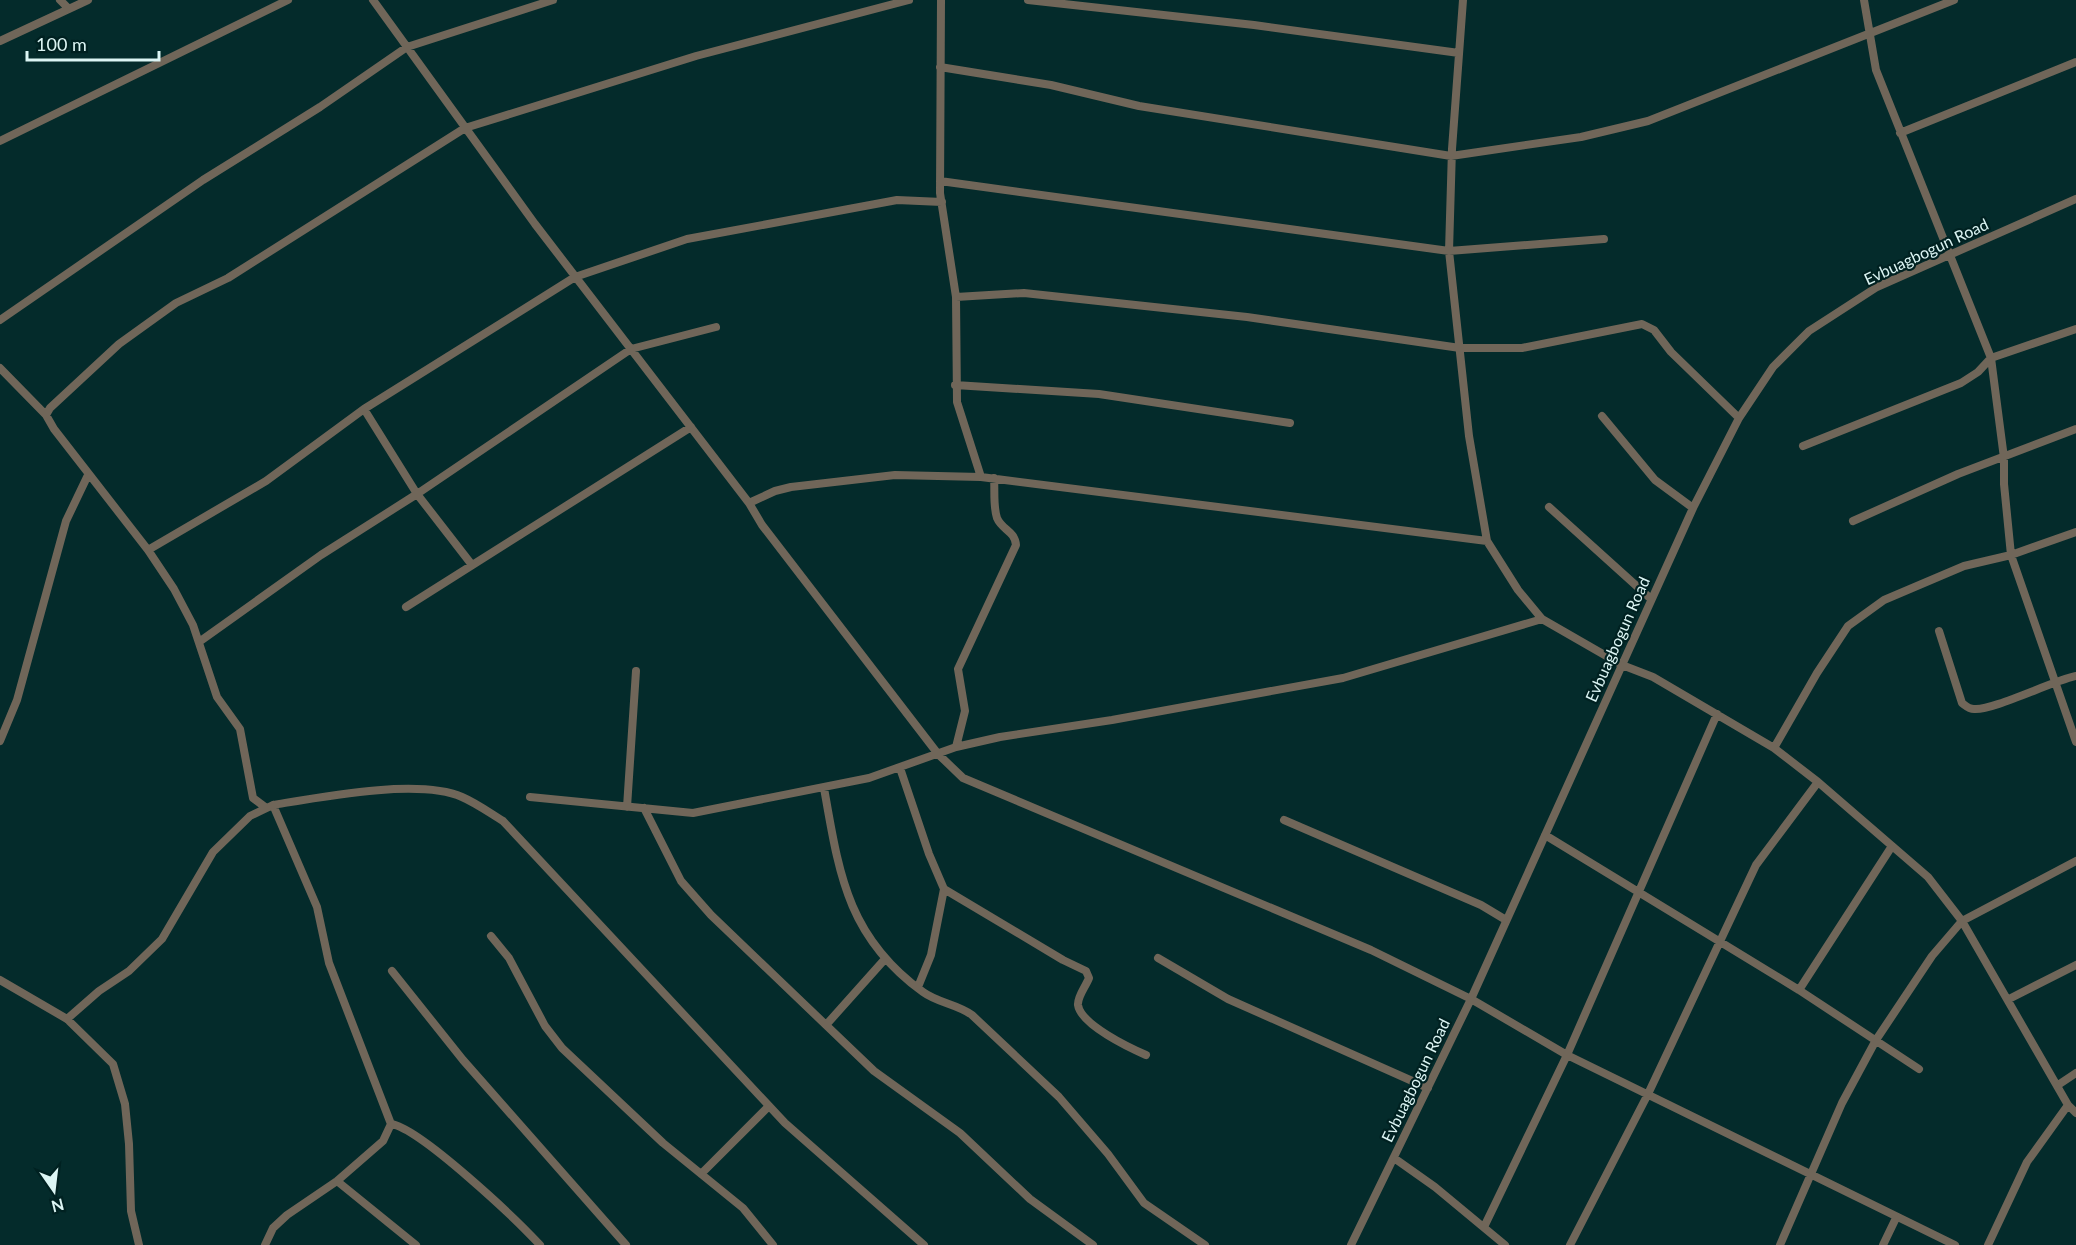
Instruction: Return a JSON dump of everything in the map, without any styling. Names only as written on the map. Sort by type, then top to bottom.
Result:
[{"type":"street","points":[[60,0],[69,9]]},
{"type":"street","points":[[0,41],[88,0]]},
{"type":"street","points":[[0,141],[288,0]]},
{"type":"street","points":[[373,0],[575,277],[749,503],[762,525],[938,754],[963,778],[1371,950],[1471,999],[1567,1055],[1955,1245]]},
{"type":"street","points":[[0,320],[203,180],[320,107],[407,47],[553,0]]},
{"type":"street","points":[[46,415],[54,403],[119,344],[176,303],[228,278],[465,128],[696,56],[909,0]]},
{"type":"street","points":[[941,0],[940,181],[956,297],[955,385],[957,402],[981,477]]},
{"type":"street","points":[[1028,0],[1254,25],[1460,53]]},
{"type":"street","points":[[1463,0],[1451,156],[1449,251],[1469,436],[1487,541],[1518,590],[1542,619],[1622,665],[1653,677],[1774,748],[1818,782],[1928,877],[1962,921],[2068,1105],[2076,1113]]},
{"type":"street","points":[[1864,0],[1876,70],[1900,133],[1952,254],[1991,358],[2004,458],[2004,484],[2011,555],[2076,742]]},
{"type":"street","points":[[940,67],[1051,85],[1139,106],[1451,156],[1581,137],[1648,121],[1954,0]]},
{"type":"street","points":[[1900,133],[2076,62]]},
{"type":"street","points":[[940,181],[1449,251],[1604,239]]},
{"type":"street","points":[[148,550],[266,481],[364,408],[575,277],[687,239],[897,200],[942,202]]},
{"type":"street","name":"Evbuagbogun Road","points":[[1354,1244],[1471,999],[1693,508],[1739,418],[1773,367],[1809,331],[1876,287],[2076,200]]},
{"type":"street","points":[[956,297],[1024,293],[1247,317],[1460,348],[1522,348],[1642,324],[1654,330],[1671,352],[1739,418]]},
{"type":"street","points":[[199,642],[321,555],[417,494],[631,350],[716,327]]},
{"type":"street","points":[[1803,446],[1961,382],[1978,372],[1991,358],[2076,329]]},
{"type":"street","points":[[0,368],[46,415],[88,475],[148,550],[174,589],[199,642],[217,697],[240,729],[253,798],[269,806],[317,907],[329,963],[391,1124],[383,1141],[337,1181],[287,1215],[273,1228],[265,1245]]},
{"type":"street","points":[[955,385],[1099,394],[1290,423]]},
{"type":"street","points":[[364,408],[417,494],[472,565]]},
{"type":"street","points":[[1602,416],[1655,480],[1693,508]]},
{"type":"street","points":[[406,607],[690,428]]},
{"type":"street","points":[[1853,521],[1958,474],[2076,429]]},
{"type":"street","points":[[0,741],[18,700],[66,521],[88,475]]},
{"type":"street","points":[[749,503],[775,491],[791,487],[895,475],[981,477],[1487,541]]},
{"type":"street","points":[[956,747],[965,711],[958,669],[1016,545],[1014,535],[1001,525],[996,515],[994,478]]},
{"type":"street","points":[[1549,507],[1652,599]]},
{"type":"street","points":[[1774,748],[1817,673],[1848,626],[1884,600],[1964,566],[2011,555],[2076,532]]},
{"type":"street","points":[[530,797],[693,813],[869,778],[956,747],[1343,678],[1542,619]]},
{"type":"street","points":[[1939,630],[1962,703],[1969,708],[1987,708],[2054,681],[2076,676]]},
{"type":"street","points":[[627,807],[629,742],[636,671]]},
{"type":"street","points":[[1484,1227],[1567,1055],[1640,894],[1717,714]]},
{"type":"street","points":[[900,768],[929,854],[944,889],[931,955],[918,987]]},
{"type":"street","points":[[1570,1245],[1648,1094],[1756,865],[1818,782]]},
{"type":"street","points":[[824,788],[840,877],[859,921],[885,959],[918,987],[940,1000],[959,1005],[972,1015],[1059,1097],[1108,1154],[1144,1203],[1205,1245]]},
{"type":"street","points":[[67,1019],[129,971],[162,939],[213,852],[250,816],[269,806],[370,792],[427,790],[462,797],[503,820],[769,1106],[924,1245]]},
{"type":"street","points":[[644,808],[681,881],[711,915],[874,1071],[960,1133],[1030,1199],[1094,1245]]},
{"type":"street","points":[[1284,820],[1481,905],[1506,920]]},
{"type":"street","points":[[1545,835],[1799,990],[1919,1069]]},
{"type":"street","points":[[1799,990],[1892,846]]},
{"type":"street","points":[[1780,1245],[1842,1103],[1876,1041],[1932,957],[1962,921],[2076,861]]},
{"type":"street","points":[[944,889],[1063,960],[1086,971],[1089,978],[1078,1001],[1081,1012],[1113,1040],[1146,1055]]},
{"type":"street","points":[[491,936],[509,958],[545,1026],[562,1048],[663,1143],[743,1208],[773,1245]]},
{"type":"street","points":[[1158,958],[1228,999],[1428,1088]]},
{"type":"street","points":[[826,1025],[885,959]]},
{"type":"street","points":[[2009,999],[2076,965]]},
{"type":"street","points":[[392,971],[463,1060],[626,1245]]},
{"type":"street","points":[[0,980],[67,1019],[112,1064],[118,1077],[129,1144],[131,1211],[139,1245]]},
{"type":"street","points":[[2058,1085],[2076,1073]]},
{"type":"street","points":[[1988,1245],[2027,1162],[2068,1105]]},
{"type":"street","points":[[701,1174],[769,1106]]},
{"type":"street","points":[[391,1124],[405,1128],[431,1146],[524,1228],[540,1245]]},
{"type":"street","points":[[1394,1158],[1505,1245]]},
{"type":"street","points":[[337,1181],[416,1245]]},
{"type":"street","points":[[1883,1245],[1896,1218]]}]
